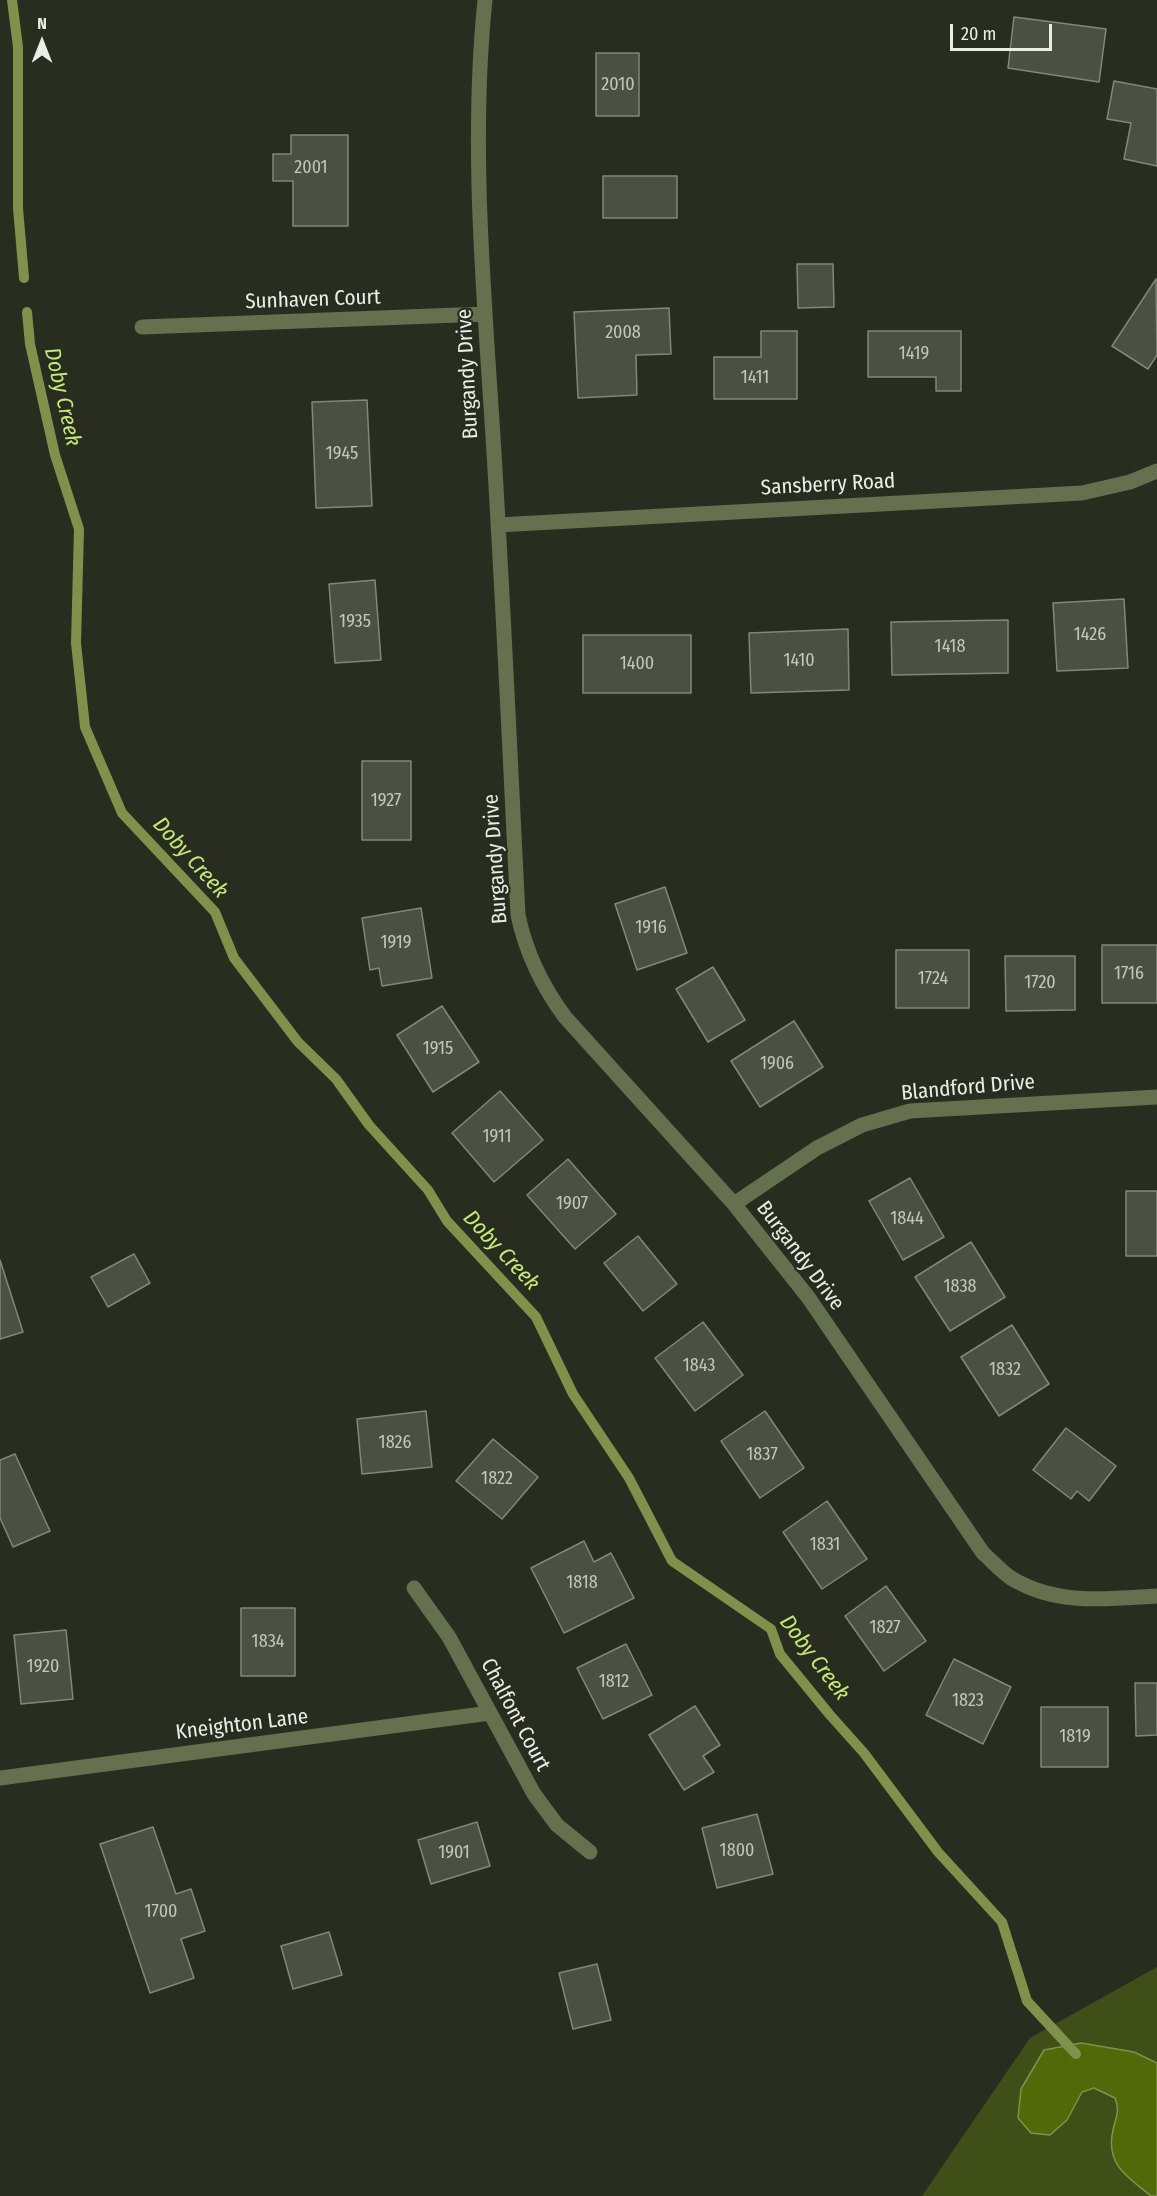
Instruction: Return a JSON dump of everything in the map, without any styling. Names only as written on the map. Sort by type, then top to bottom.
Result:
[{"type":"street","name":"Burgandy Drive","points":[[485,0],[479,55],[478,145],[485,314],[518,915],[530,959],[551,999],[565,1017],[734,1203],[808,1297],[983,1553],[1010,1577],[1061,1598],[1088,1600],[1157,1596]]},
{"type":"street","name":"Sunhaven Court","points":[[142,327],[485,314]]},
{"type":"street","name":"Sansberry Road","points":[[498,525],[1082,493],[1130,482],[1157,471]]},
{"type":"street","name":"Blandford Drive","points":[[734,1203],[817,1148],[862,1125],[910,1111],[1157,1097]]},
{"type":"street","name":"Chalfont Court","points":[[414,1588],[449,1637],[534,1794],[557,1825],[590,1852]]},
{"type":"street","name":"Kneighton Lane","points":[[0,1778],[490,1713]]},
{"type":"shaded area","points":[[1157,1967],[1157,2196],[922,2196],[1030,2038]]},
{"type":"shaded area","points":[[1081,2043],[1134,2052],[1157,2063],[1157,2196],[1151,2196],[1134,2183],[1115,2161],[1111,2142],[1117,2110],[1115,2098],[1094,2088],[1082,2092],[1067,2120],[1050,2135],[1031,2133],[1018,2118],[1021,2089],[1044,2050]]},
{"type":"building","points":[[1014,17],[1106,29],[1099,82],[1008,68]]},
{"type":"building","points":[[596,53],[639,53],[639,116],[596,116]]},
{"type":"building","points":[[1114,81],[1157,89],[1157,166],[1124,159],[1131,123],[1107,119]]},
{"type":"building","points":[[291,135],[348,135],[348,226],[293,226],[293,181],[273,181],[273,154],[291,154]]},
{"type":"building","points":[[603,176],[677,176],[677,218],[603,218]]},
{"type":"building","points":[[797,264],[833,264],[834,307],[798,308]]},
{"type":"building","points":[[1156,279],[1157,355],[1148,369],[1112,346]]},
{"type":"building","points":[[669,308],[671,354],[636,355],[637,395],[578,398],[574,312]]},
{"type":"building","points":[[761,331],[797,331],[797,399],[714,399],[714,357],[761,357]]},
{"type":"building","points":[[868,331],[961,331],[961,391],[936,391],[936,377],[868,377]]},
{"type":"building","points":[[367,400],[372,506],[316,508],[312,402]]},
{"type":"building","points":[[375,580],[381,660],[335,663],[329,584]]},
{"type":"building","points":[[1124,599],[1128,668],[1057,671],[1053,603]]},
{"type":"building","points":[[1008,620],[1008,673],[892,675],[891,622]]},
{"type":"building","points":[[848,629],[849,690],[751,693],[749,633]]},
{"type":"building","points":[[583,635],[691,635],[691,693],[583,693]]},
{"type":"building","points":[[362,761],[411,761],[411,840],[362,840]]},
{"type":"building","points":[[665,887],[687,953],[637,970],[615,904]]},
{"type":"building","points":[[421,908],[432,978],[382,986],[379,968],[370,970],[362,918]]},
{"type":"building","points":[[1102,945],[1157,945],[1157,1003],[1102,1003]]},
{"type":"building","points":[[896,950],[969,950],[969,1008],[896,1008]]},
{"type":"building","points":[[1005,956],[1075,956],[1075,1010],[1006,1011]]},
{"type":"building","points":[[713,967],[745,1020],[708,1042],[676,989]]},
{"type":"building","points":[[442,1006],[479,1062],[433,1092],[397,1035]]},
{"type":"building","points":[[794,1021],[823,1067],[760,1107],[731,1061]]},
{"type":"building","points":[[500,1091],[543,1140],[494,1182],[452,1133]]},
{"type":"building","points":[[568,1159],[616,1214],[575,1249],[527,1195]]},
{"type":"building","points":[[910,1178],[944,1237],[903,1260],[869,1201]]},
{"type":"building","points":[[1126,1191],[1157,1191],[1157,1256],[1126,1256]]},
{"type":"building","points":[[638,1236],[677,1284],[643,1311],[604,1263]]},
{"type":"building","points":[[971,1242],[1005,1297],[950,1331],[915,1277]]},
{"type":"building","points":[[134,1254],[150,1283],[108,1307],[91,1277]]},
{"type":"building","points":[[0,1260],[23,1332],[0,1339]]},
{"type":"building","points":[[703,1322],[743,1375],[695,1411],[655,1358]]},
{"type":"building","points":[[1012,1325],[1049,1384],[999,1416],[961,1357]]},
{"type":"building","points":[[426,1411],[432,1467],[362,1474],[357,1419]]},
{"type":"building","points":[[765,1411],[804,1468],[760,1498],[721,1441]]},
{"type":"building","points":[[1066,1428],[1116,1466],[1089,1501],[1077,1491],[1071,1499],[1033,1470]]},
{"type":"building","points":[[493,1439],[538,1477],[502,1519],[456,1481]]},
{"type":"building","points":[[15,1454],[50,1531],[13,1547],[0,1518],[0,1460]]},
{"type":"building","points":[[827,1501],[867,1559],[822,1589],[783,1532]]},
{"type":"building","points":[[584,1541],[594,1562],[611,1553],[634,1598],[564,1633],[531,1568]]},
{"type":"building","points":[[886,1586],[926,1641],[884,1671],[845,1616]]},
{"type":"building","points":[[241,1608],[295,1608],[295,1676],[241,1676]]},
{"type":"building","points":[[66,1630],[73,1699],[21,1704],[14,1635]]},
{"type":"building","points":[[626,1644],[652,1695],[603,1719],[577,1668]]},
{"type":"building","points":[[954,1659],[1011,1687],[983,1744],[926,1715]]},
{"type":"building","points":[[1135,1683],[1157,1683],[1157,1735],[1136,1736]]},
{"type":"building","points":[[695,1706],[720,1745],[703,1756],[714,1772],[684,1790],[649,1735]]},
{"type":"building","points":[[1041,1707],[1108,1707],[1108,1767],[1041,1767]]},
{"type":"building","points":[[757,1814],[773,1874],[717,1888],[702,1828]]},
{"type":"building","points":[[477,1822],[490,1866],[431,1884],[418,1840]]},
{"type":"building","points":[[153,1827],[176,1894],[191,1889],[205,1931],[181,1939],[194,1978],[150,1993],[100,1844]]},
{"type":"building","points":[[329,1932],[342,1975],[293,1989],[281,1946]]},
{"type":"building","points":[[597,1964],[611,2020],[573,2029],[559,1973]]},
{"type":"waterway","name":"Doby Creek","points":[[12,0],[18,47],[18,208],[24,278]]},
{"type":"waterway","name":"Doby Creek","points":[[27,312],[30,344],[55,455],[79,529],[76,643],[85,727],[122,813],[215,912],[234,958],[298,1042],[336,1079],[369,1125],[428,1190],[447,1221],[536,1317],[573,1394],[629,1478],[672,1561],[771,1629],[780,1654],[864,1753],[938,1852],[1002,1922],[1027,2001],[1076,2054]]}]
